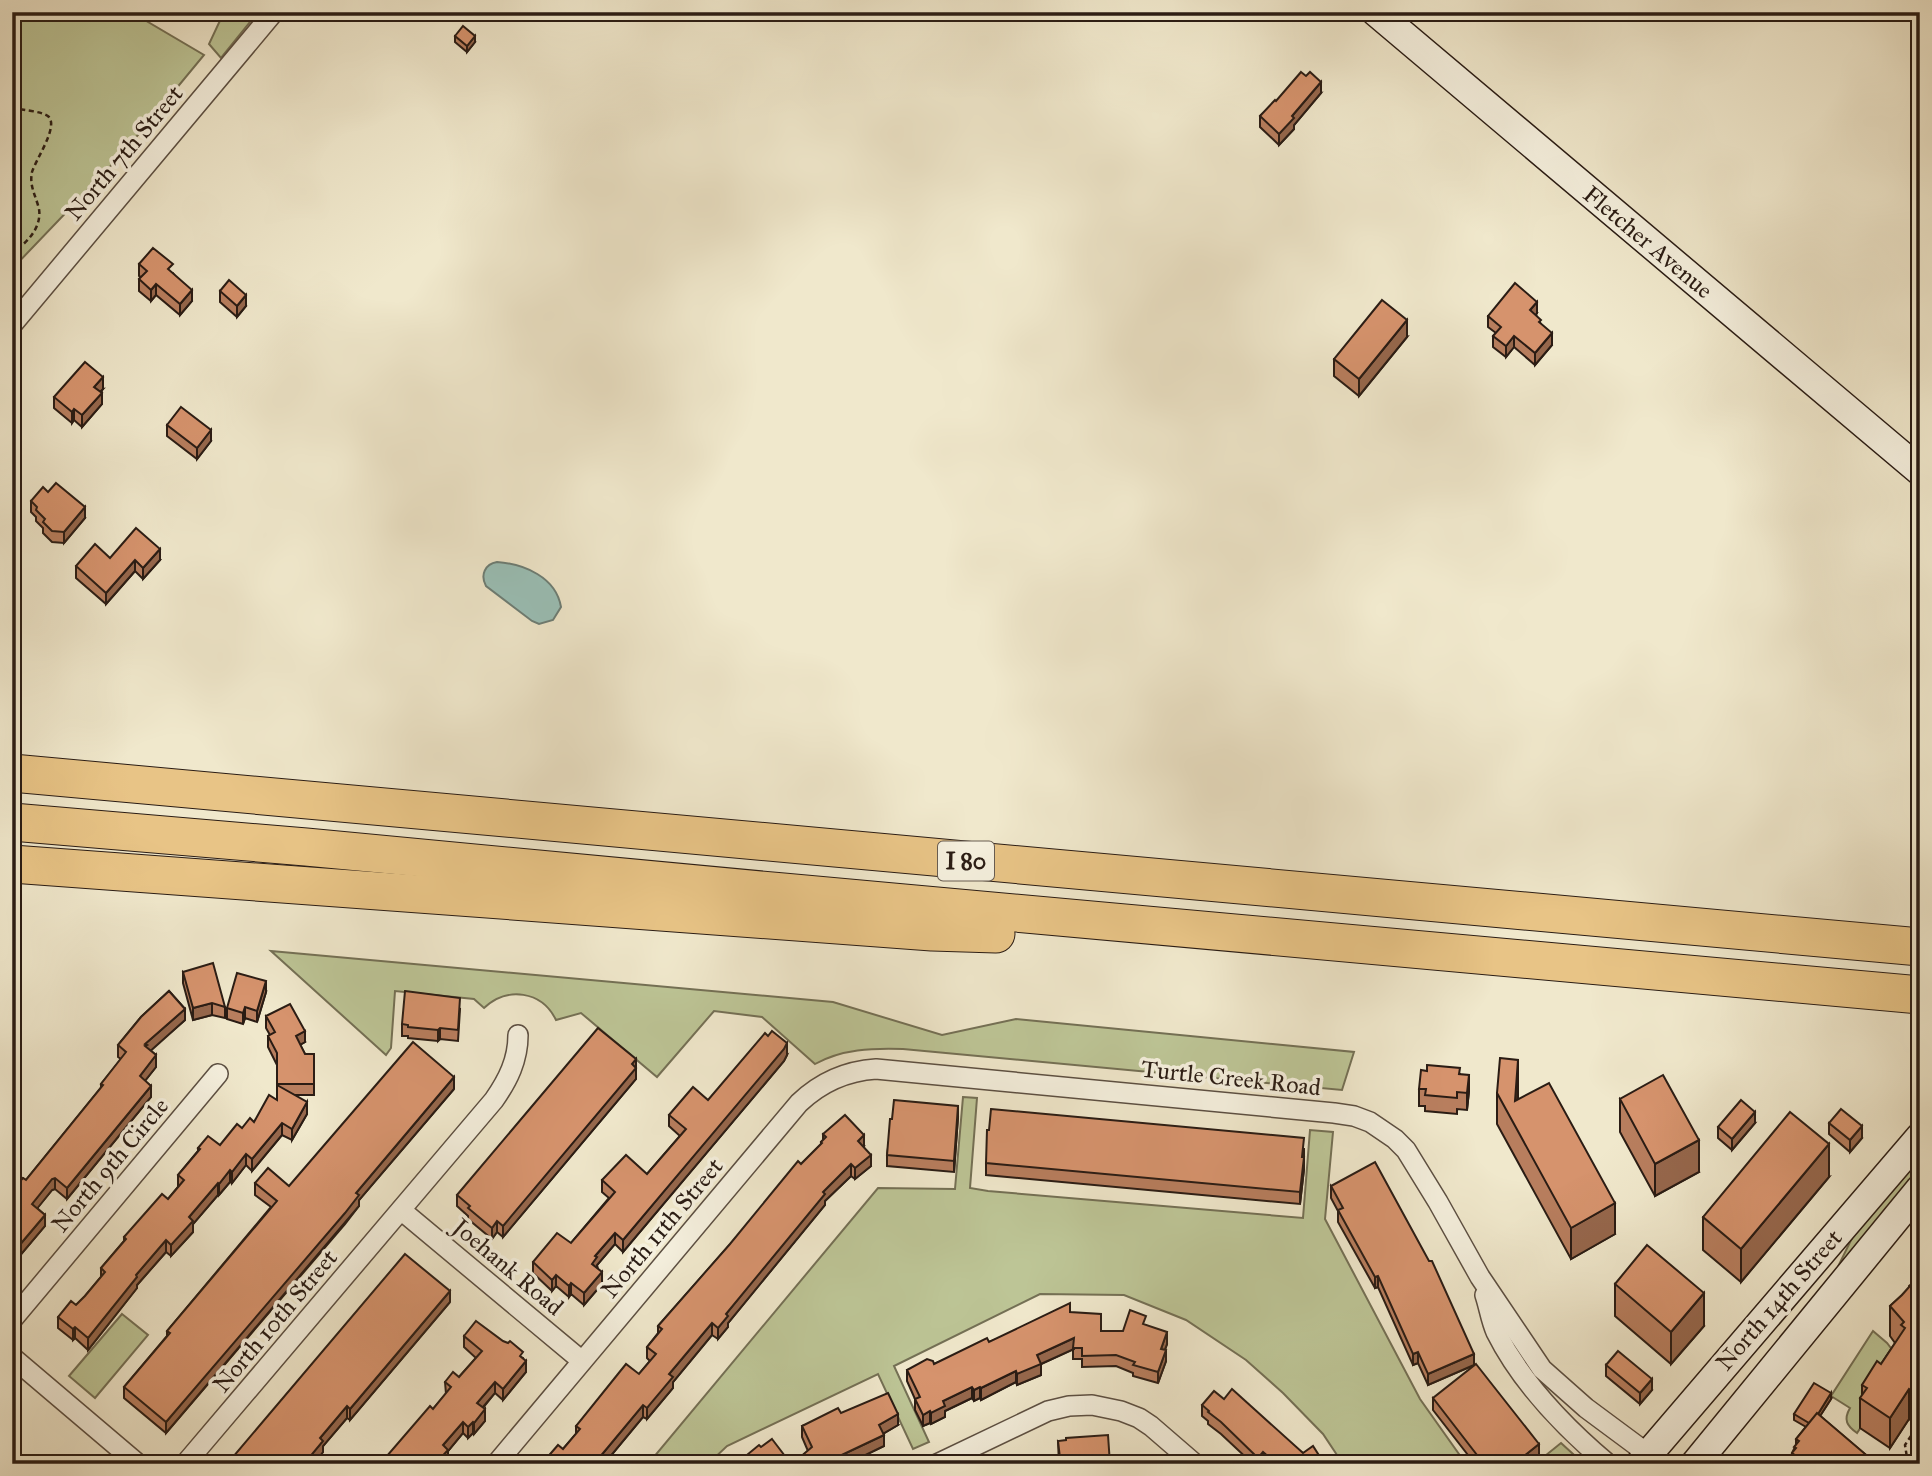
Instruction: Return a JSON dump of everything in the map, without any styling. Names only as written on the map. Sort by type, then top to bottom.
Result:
[{"type":"highway","points":[[12,750],[390,807]]},
{"type":"highway","name":"I 80","points":[[12,773],[1920,947]]},
{"type":"highway","name":"I 80","points":[[12,822],[1920,995]]},
{"type":"highway","points":[[12,864],[932,932],[1368,944]]},
{"type":"main road","name":"Fletcher Avenue","points":[[1376,12],[1920,471]]},
{"type":"main road","name":"North 14th Street","points":[[1650,1460],[1920,1137]]},
{"type":"main road","name":"North 14th Street","points":[[1695,1464],[1920,1189]]},
{"type":"street","name":"North 7th Street","points":[[12,325],[274,12]]},
{"type":"street","name":"North 10th Street","points":[[185,1464],[494,1100],[514,1063],[518,1035]]},
{"type":"street","name":"Turtle Creek Road","points":[[893,1069],[1354,1116],[1370,1122],[1384,1130],[1406,1150],[1480,1277],[1542,1369],[1650,1460]]},
{"type":"street","name":"North 11th Street","points":[[496,1464],[799,1103],[820,1085],[843,1075],[864,1070],[893,1069]]},
{"type":"street","name":"North 9th Circle","points":[[12,1320],[218,1074]]},
{"type":"street","name":"Joehank Road","points":[[401,1210],[582,1361]]},
{"type":"street","name":"Turtle Creek Road","points":[[1480,1277],[1495,1330],[1514,1363],[1557,1418],[1608,1464]]},
{"type":"street","points":[[12,1357],[138,1464]]},
{"type":"street","points":[[937,1464],[1048,1411],[1069,1406],[1103,1406],[1121,1411],[1151,1426],[1195,1464]]},
{"type":"path","points":[[12,108],[43,113],[51,123],[49,137],[35,162],[31,177],[39,221],[27,241],[12,253]]},
{"type":"path","points":[[1909,1464],[1905,1445],[1920,1422]]},
{"type":"green space","points":[[12,12],[131,12],[204,55],[123,153],[12,269]]},
{"type":"green space","points":[[224,12],[258,12],[221,58],[209,44]]},
{"type":"green space","points":[[271,951],[833,1002],[942,1035],[1016,1019],[1354,1052],[1342,1090],[903,1049],[858,1050],[815,1064],[762,1017],[714,1011],[657,1077],[581,1013],[556,1020],[542,1003],[523,995],[503,997],[484,1008],[474,999],[395,991],[391,1048],[386,1055]]},
{"type":"green space","points":[[963,1097],[977,1098],[970,1188],[988,1191],[1303,1218],[1310,1130],[1333,1132],[1325,1219],[1420,1399],[1466,1464],[1343,1464],[1323,1434],[1283,1393],[1246,1360],[1186,1320],[1124,1295],[1040,1294],[894,1366],[929,1442],[913,1449],[878,1374],[727,1446],[708,1464],[648,1464],[878,1188],[955,1189]]},
{"type":"green space","points":[[1920,1153],[1920,1173],[1828,1287],[1855,1232]]},
{"type":"green space","points":[[122,1314],[148,1335],[95,1398],[69,1376]]},
{"type":"green space","points":[[1873,1331],[1897,1356],[1857,1433],[1847,1422],[1850,1408],[1831,1396]]},
{"type":"green space","points":[[1561,1443],[1584,1464],[1535,1464]]},
{"type":"water","points":[[497,562],[528,569],[546,580],[558,597],[561,607],[553,620],[539,624],[532,621],[486,586],[485,571],[489,565]]},
{"type":"building","points":[[463,26],[475,36],[467,46],[455,36]]},
{"type":"building","points":[[1301,72],[1306,76],[1310,72],[1321,82],[1279,134],[1260,116]]},
{"type":"building","points":[[153,248],[173,264],[168,269],[192,290],[180,304],[156,284],[151,290],[139,279],[147,271],[139,264]]},
{"type":"building","points":[[229,280],[246,295],[237,306],[220,291]]},
{"type":"building","points":[[1515,283],[1537,302],[1530,310],[1552,333],[1535,353],[1514,336],[1506,346],[1493,336],[1501,327],[1488,316]]},
{"type":"building","points":[[1382,300],[1407,320],[1359,379],[1334,359]]},
{"type":"building","points":[[85,362],[103,377],[94,387],[102,393],[82,415],[74,409],[72,412],[54,397]]},
{"type":"building","points":[[181,407],[211,430],[197,448],[167,425]]},
{"type":"building","points":[[56,483],[85,507],[64,532],[52,531],[43,522],[45,519],[31,501],[43,487],[48,492]]},
{"type":"building","points":[[136,528],[160,549],[143,568],[135,560],[106,593],[76,566],[95,544],[110,558]]},
{"type":"building","points":[[213,963],[225,1007],[212,1003],[193,1008],[183,972]]},
{"type":"building","points":[[237,973],[266,981],[257,1011],[245,1007],[243,1013],[227,1008]]},
{"type":"building","points":[[169,991],[185,1009],[145,1044],[156,1055],[140,1076],[151,1086],[67,1188],[55,1178],[52,1179],[32,1204],[45,1215],[12,1254],[12,1190],[23,1178],[26,1180],[103,1085],[101,1084],[126,1052],[118,1045],[141,1017]]},
{"type":"building","points":[[405,991],[460,998],[458,1030],[408,1027],[402,1024]]},
{"type":"building","points":[[290,1004],[305,1031],[296,1036],[305,1054],[314,1054],[314,1084],[277,1084],[277,1053],[268,1036],[275,1032],[266,1016]]},
{"type":"building","points":[[598,1028],[636,1059],[632,1064],[636,1068],[503,1226],[497,1221],[492,1228],[457,1195]]},
{"type":"building","points":[[772,1031],[787,1043],[784,1049],[623,1240],[615,1233],[595,1256],[597,1257],[592,1264],[602,1272],[584,1293],[571,1283],[569,1286],[556,1275],[552,1280],[533,1262],[557,1233],[571,1243],[615,1192],[602,1180],[626,1155],[647,1174],[686,1129],[669,1115],[693,1087],[708,1100],[765,1033],[768,1036]]},
{"type":"building","points":[[413,1042],[454,1077],[356,1193],[359,1195],[345,1213],[166,1422],[124,1387],[170,1333],[167,1331],[277,1201],[255,1183],[268,1168],[289,1186]]},
{"type":"building","points":[[1500,1058],[1518,1060],[1515,1101],[1549,1083],[1615,1203],[1571,1228],[1497,1093]]},
{"type":"building","points":[[1427,1065],[1460,1068],[1459,1074],[1469,1075],[1467,1093],[1457,1092],[1457,1098],[1425,1095],[1426,1089],[1419,1089],[1421,1070],[1427,1071]]},
{"type":"building","points":[[1663,1075],[1699,1140],[1655,1164],[1620,1099]]},
{"type":"building","points":[[277,1085],[307,1102],[292,1129],[282,1123],[252,1159],[246,1154],[232,1172],[230,1170],[189,1217],[193,1221],[171,1245],[166,1240],[88,1338],[58,1317],[71,1301],[76,1305],[85,1296],[105,1272],[101,1268],[126,1239],[124,1237],[162,1194],[168,1199],[184,1180],[178,1175],[208,1136],[220,1145],[237,1124],[242,1128],[250,1118],[254,1122],[269,1095],[277,1100]]},
{"type":"building","points":[[894,1100],[958,1106],[954,1161],[887,1155]]},
{"type":"building","points":[[1741,1100],[1755,1112],[1732,1139],[1718,1127]]},
{"type":"building","points":[[991,1109],[1304,1138],[1300,1192],[986,1163]]},
{"type":"building","points":[[1841,1109],[1862,1126],[1850,1140],[1829,1123]]},
{"type":"building","points":[[1790,1112],[1829,1144],[1741,1249],[1703,1217]]},
{"type":"building","points":[[845,1115],[864,1135],[858,1141],[871,1155],[855,1168],[851,1164],[823,1192],[825,1194],[726,1314],[728,1316],[718,1328],[712,1323],[669,1374],[673,1377],[647,1408],[643,1405],[594,1464],[544,1464],[558,1445],[563,1449],[580,1429],[576,1426],[626,1364],[639,1374],[656,1354],[647,1347],[662,1329],[658,1326],[798,1161],[801,1164],[822,1143],[826,1137],[823,1134]]},
{"type":"building","points":[[1375,1162],[1429,1261],[1432,1261],[1474,1354],[1428,1374],[1418,1352],[1413,1354],[1378,1276],[1375,1277],[1338,1210],[1343,1208],[1331,1186]]},
{"type":"building","points":[[1647,1245],[1704,1293],[1671,1332],[1615,1284]]},
{"type":"building","points":[[405,1254],[450,1291],[350,1409],[347,1406],[320,1438],[323,1441],[304,1464],[227,1464]]},
{"type":"building","points":[[1920,1277],[1920,1351],[1912,1358],[1920,1363],[1914,1374],[1920,1378],[1920,1382],[1913,1392],[1909,1389],[1890,1418],[1860,1398],[1867,1388],[1862,1385],[1877,1361],[1881,1364],[1905,1328],[1901,1325],[1904,1322],[1890,1306]]},
{"type":"building","points":[[1070,1303],[1070,1312],[1101,1314],[1101,1331],[1123,1331],[1130,1310],[1146,1316],[1143,1324],[1167,1332],[1161,1349],[1166,1350],[1158,1372],[1133,1365],[1135,1362],[1116,1355],[1082,1356],[1082,1348],[1073,1348],[1074,1338],[1037,1355],[1041,1364],[1017,1374],[1016,1371],[981,1388],[974,1390],[972,1387],[943,1401],[945,1406],[923,1415],[915,1399],[920,1397],[907,1370],[927,1359],[934,1364],[987,1338],[989,1342]]},
{"type":"building","points":[[476,1321],[503,1341],[510,1341],[523,1352],[520,1356],[526,1361],[503,1389],[495,1382],[477,1403],[485,1409],[468,1427],[463,1422],[443,1445],[448,1450],[436,1463],[431,1459],[427,1464],[380,1464],[430,1406],[433,1409],[451,1387],[445,1382],[453,1372],[459,1377],[482,1351],[464,1336]]},
{"type":"building","points":[[1618,1351],[1652,1379],[1640,1393],[1606,1365]]},
{"type":"building","points":[[1476,1364],[1539,1444],[1514,1464],[1484,1464],[1433,1398]]},
{"type":"building","points":[[1814,1383],[1831,1393],[1809,1423],[1794,1414]]},
{"type":"building","points":[[1232,1389],[1303,1453],[1313,1446],[1320,1457],[1315,1460],[1317,1464],[1277,1464],[1263,1452],[1258,1458],[1202,1405],[1214,1391],[1224,1399]]},
{"type":"building","points":[[888,1393],[898,1414],[879,1425],[884,1435],[820,1464],[792,1464],[812,1447],[802,1426],[838,1408],[841,1413]]},
{"type":"building","points":[[1817,1413],[1879,1464],[1790,1464],[1796,1456],[1792,1453],[1799,1441],[1796,1439]]},
{"type":"building","points":[[1108,1435],[1110,1464],[1068,1464],[1068,1457],[1060,1458],[1058,1441]]},
{"type":"building","points":[[772,1439],[791,1464],[736,1464],[759,1445],[761,1447]]}]
